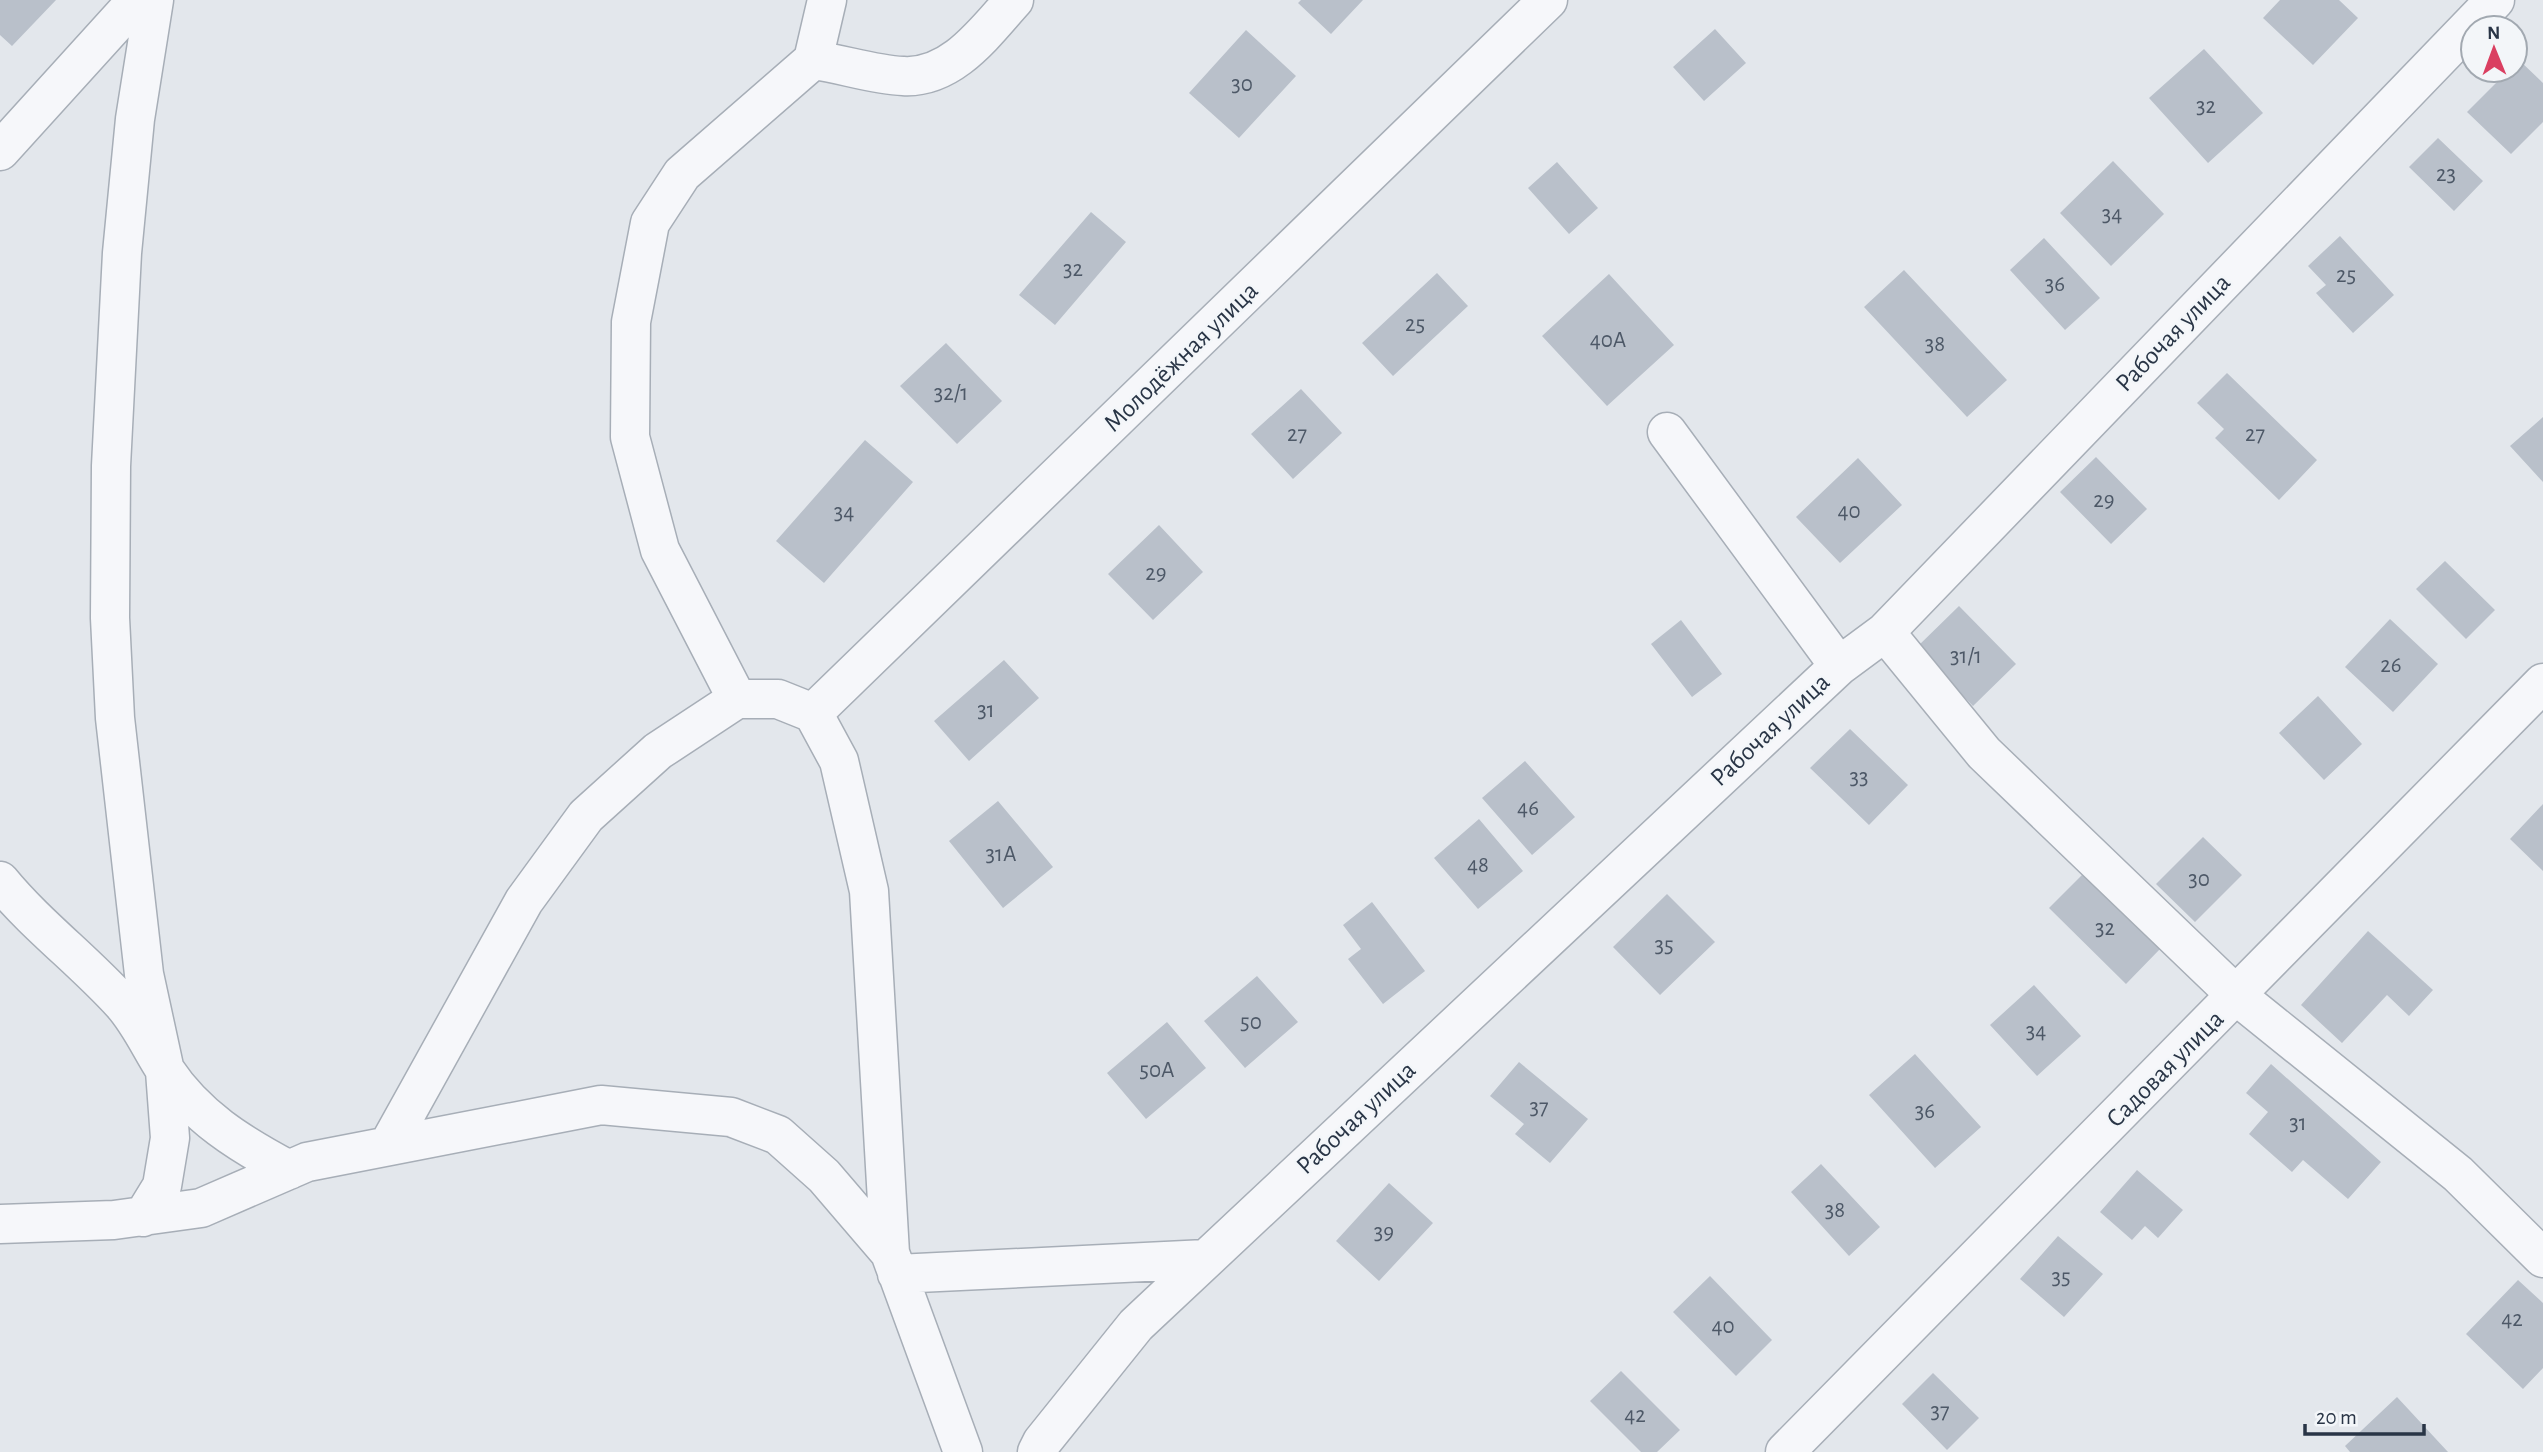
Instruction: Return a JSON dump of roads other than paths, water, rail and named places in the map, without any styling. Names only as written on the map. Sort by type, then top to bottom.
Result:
[{"type":"street","points":[[0,151],[137,0]]},
{"type":"street","points":[[143,1217],[162,1186],[170,1138],[165,1071],[144,974],[115,718],[110,618],[111,466],[122,253],[135,119],[154,0]]},
{"type":"street","points":[[737,699],[660,551],[631,437],[631,322],[650,223],[682,174],[813,60],[827,0]]},
{"type":"street","points":[[813,60],[902,76],[925,74],[969,51],[1014,0]]},
{"type":"street","name":"Молодёжная улица","points":[[813,713],[1549,0]]},
{"type":"street","name":"Рабочая улица","points":[[1037,1452],[1042,1442],[1136,1325],[1839,666],[1885,632],[2495,0]]},
{"type":"street","points":[[1667,432],[1839,666]]},
{"type":"street","points":[[1885,632],[1984,753],[2237,996],[2458,1174],[2543,1258]]},
{"type":"street","name":"Садовая улица","points":[[1785,1452],[2237,996],[2543,682]]},
{"type":"street","points":[[388,1146],[524,901],[586,816],[658,751],[737,699],[778,699],[813,713],[839,761],[869,891],[893,1264],[963,1452]]},
{"type":"street","points":[[0,881],[87,965],[135,1018],[165,1071],[198,1111],[236,1142],[289,1170]]},
{"type":"street","points":[[0,1224],[143,1217],[201,1208],[307,1163],[601,1105],[731,1116],[778,1135],[824,1176],[893,1264]]},
{"type":"street","points":[[893,1264],[1206,1259]]}]
